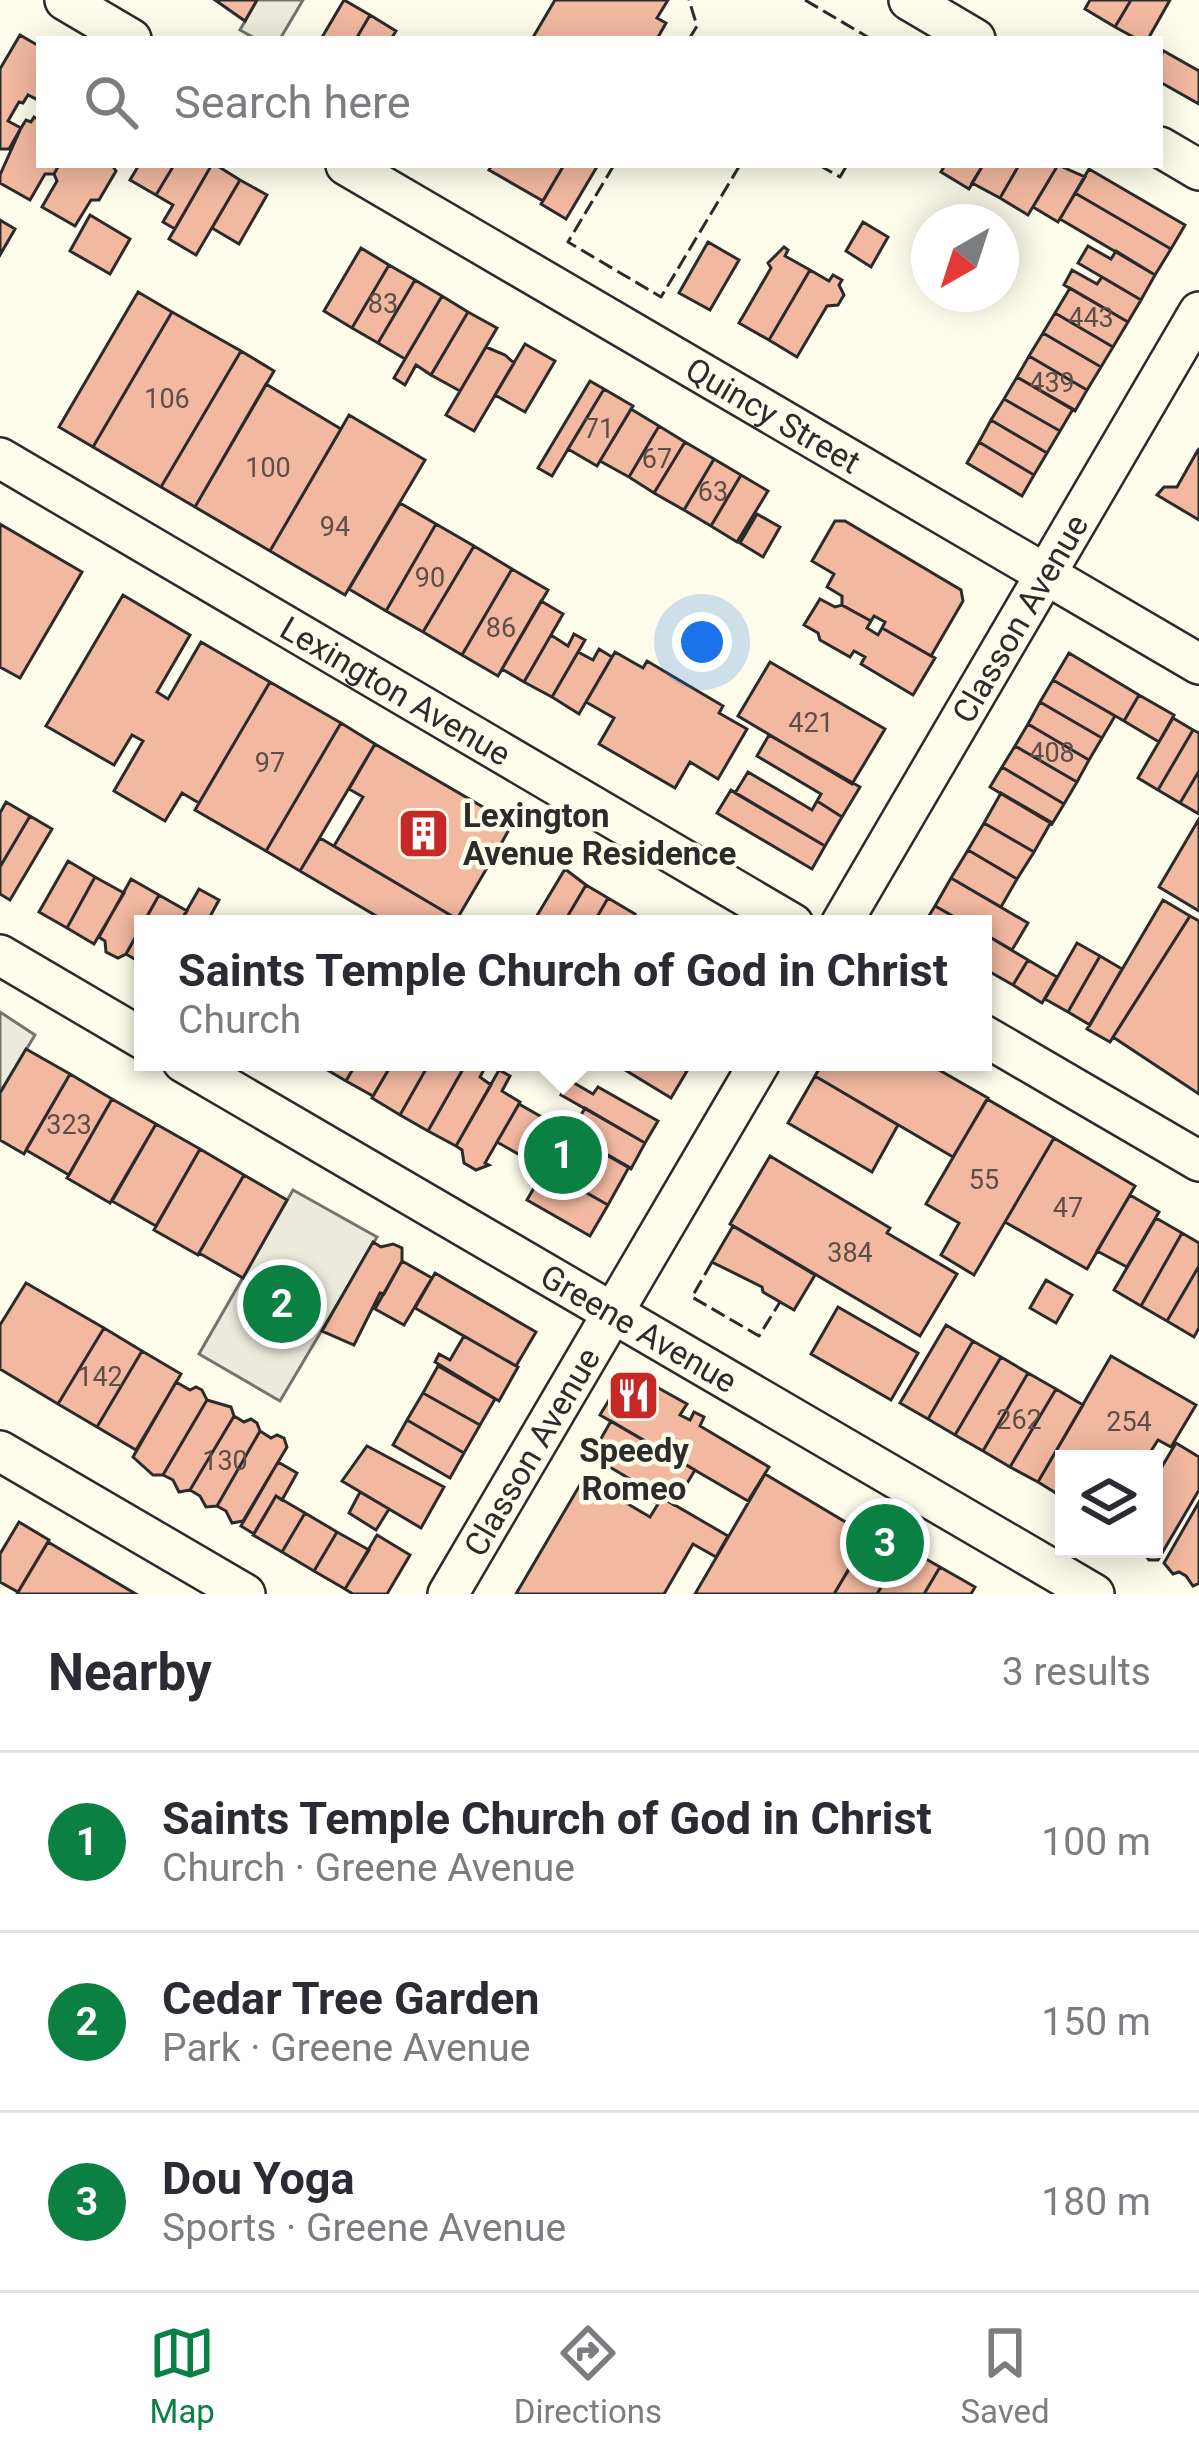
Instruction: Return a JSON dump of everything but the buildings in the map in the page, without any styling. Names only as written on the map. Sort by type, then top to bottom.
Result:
[{"type":"street","points":[[65,0],[126,36]]},
{"type":"street","points":[[909,0],[971,36]]},
{"type":"street","points":[[1163,149],[1199,170]]},
{"type":"street","name":"Quincy Street","points":[[351,168],[1199,664]]},
{"type":"street","name":"Classon Avenue","points":[[846,915],[1199,312]]},
{"type":"street","name":"Lexington Avenue","points":[[0,458],[778,915]]},
{"type":"street","points":[[0,956],[134,1034]]},
{"type":"street","points":[[992,1040],[1199,1161]]},
{"type":"street","name":"Greene Avenue","points":[[198,1071],[1094,1594]]},
{"type":"street","name":"Classon Avenue","points":[[448,1594],[755,1071]]},
{"type":"street","points":[[0,1450],[245,1594]]},
{"type":"shaded area","points":[[257,0],[303,0],[282,36],[251,36],[240,30]]},
{"type":"shaded area","points":[[0,1012],[35,1035],[0,1093]]},
{"type":"shaded area","points":[[293,1190],[377,1237],[280,1401],[199,1354]]},
{"type":"fence","points":[[689,0],[697,26],[691,36]]},
{"type":"fence","points":[[805,0],[866,36]]},
{"type":"fence","points":[[612,168],[568,242],[661,297],[738,168]]},
{"type":"fence","points":[[824,168],[840,177],[845,168]]},
{"type":"fence","points":[[712,1262],[692,1297],[759,1336],[780,1302]]},
{"type":"place","name":"Lexington Avenue Residence","points":[[424,834]]},
{"type":"place","name":"Saints Temple Church of God in Christ","points":[[563,1155]]},
{"type":"place","name":"Cedar Tree Garden","points":[[282,1304]]},
{"type":"place","name":"Speedy Romeo","points":[[634,1396]]},
{"type":"place","name":"Dou Yoga","points":[[885,1543]]}]
